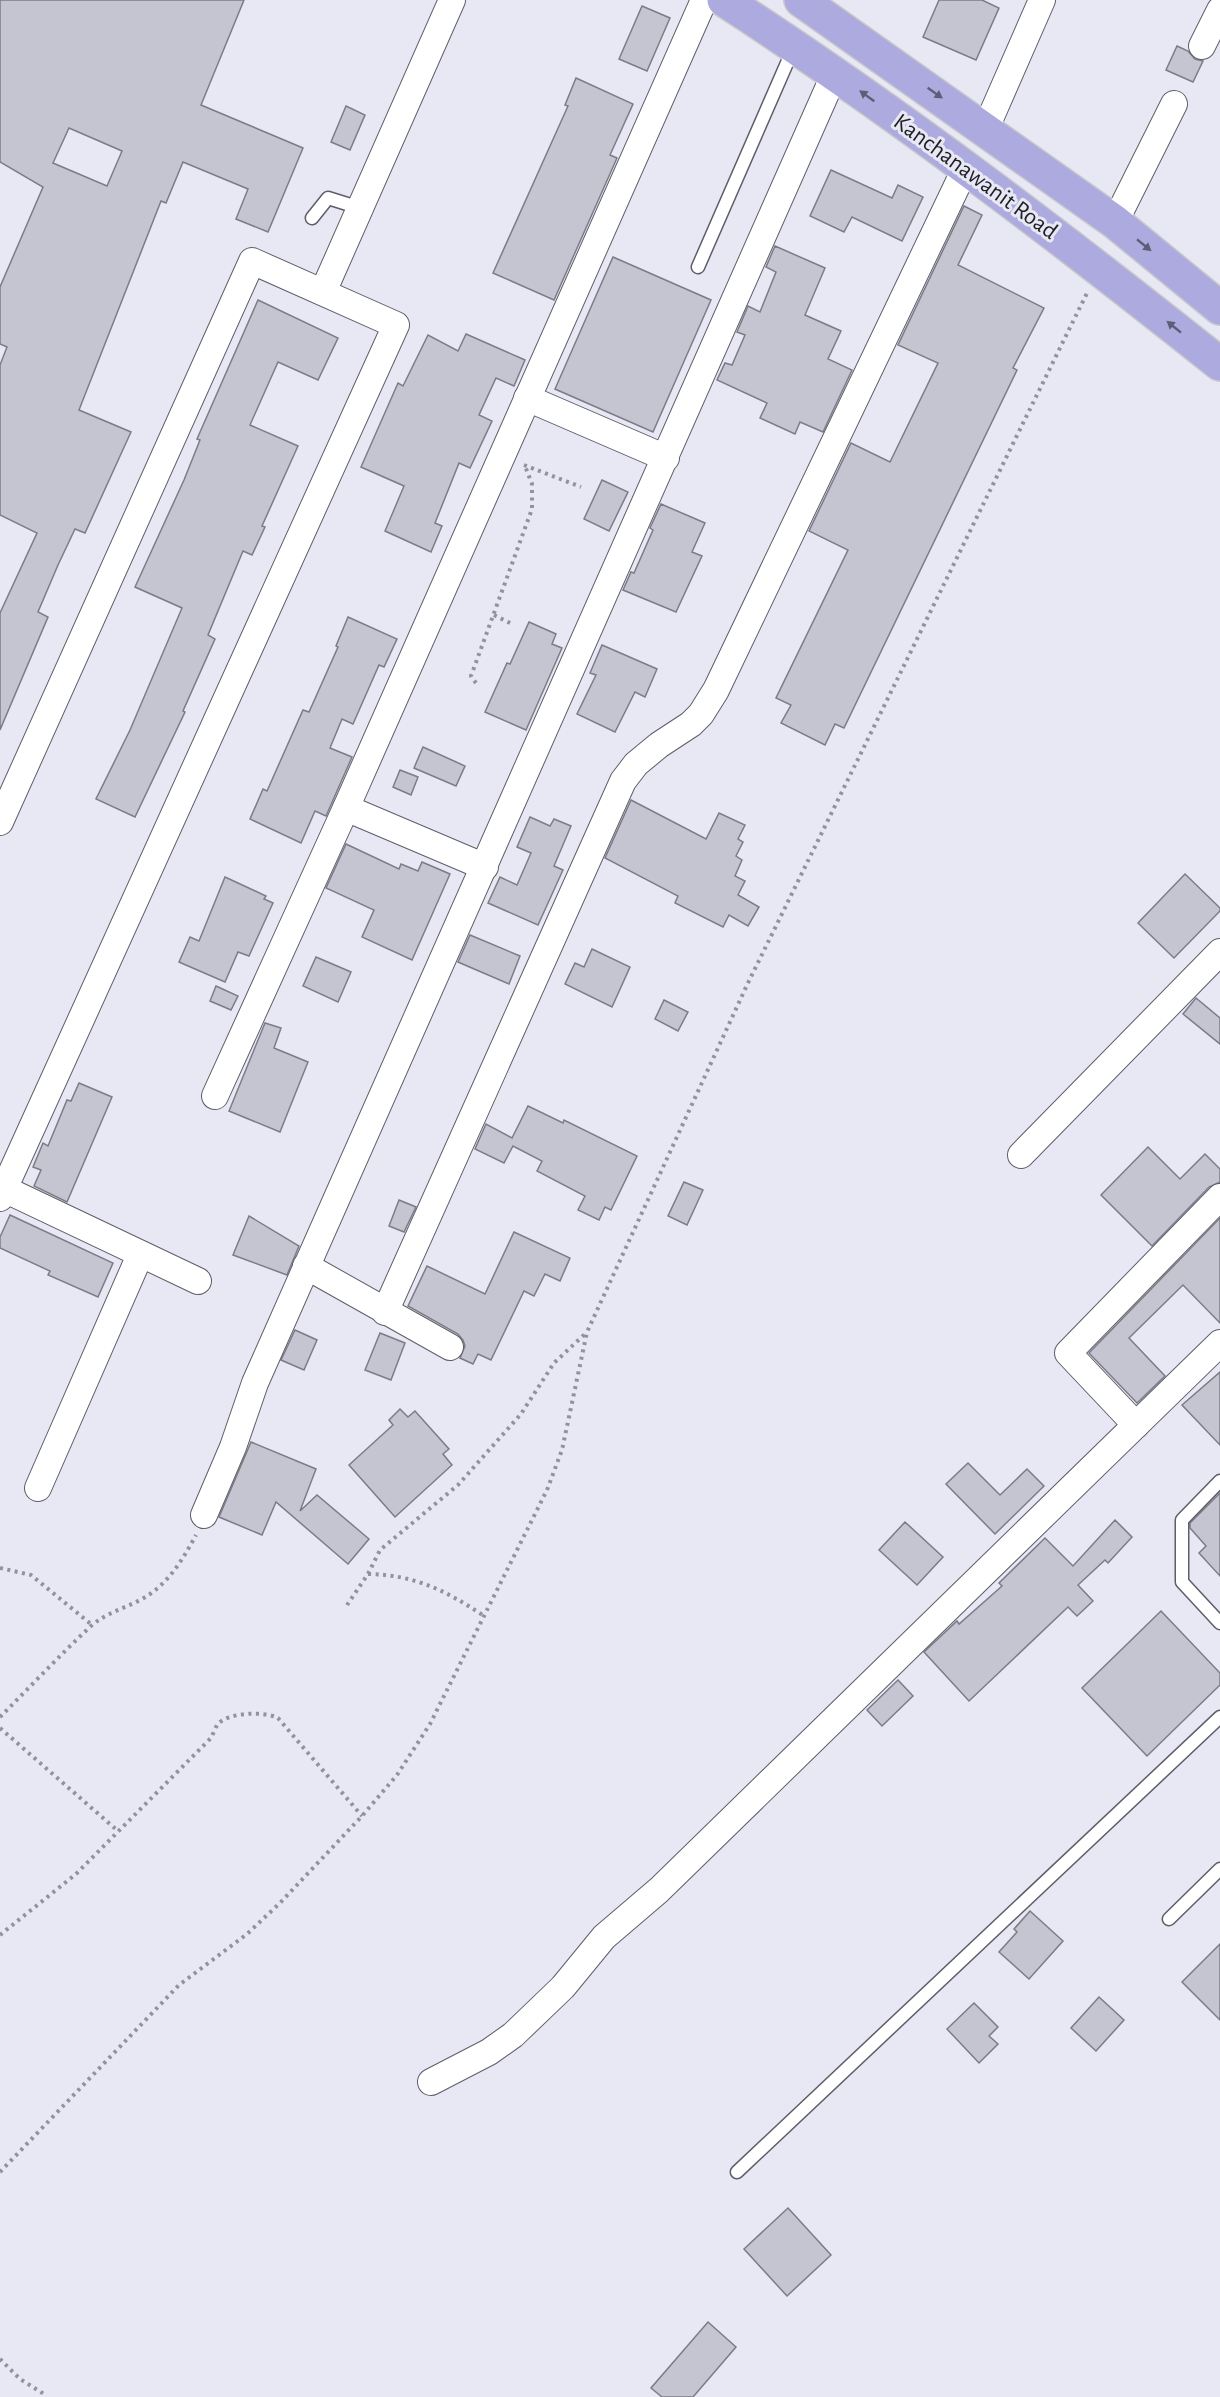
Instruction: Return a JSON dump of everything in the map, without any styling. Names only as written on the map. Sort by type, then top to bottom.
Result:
[{"type":"highway","name":"Kanchanawanit Road","points":[[724,0],[835,73],[966,167],[1100,268],[1220,364]]},
{"type":"highway","name":"Kanchanawanit Road","points":[[806,1],[1115,222],[1220,308]]},
{"type":"street","points":[[323,292],[452,0]]},
{"type":"street","points":[[215,1096],[346,808],[704,0]]},
{"type":"street","points":[[986,128],[1042,0]]},
{"type":"street","points":[[1202,46],[1220,10]]},
{"type":"street","points":[[204,1515],[233,1447],[255,1383],[306,1266],[485,867],[835,73]]},
{"type":"street","points":[[1115,222],[1174,104]]},
{"type":"street","points":[[385,1312],[623,781],[636,764],[690,724],[700,714],[716,690],[966,167]]},
{"type":"street","points":[[0,822],[252,261],[396,325],[1,1191],[198,1281]]},
{"type":"street","points":[[527,398],[666,458]]},
{"type":"street","points":[[346,808],[485,867]]},
{"type":"street","points":[[1021,1155],[1220,952]]},
{"type":"street","points":[[1136,1425],[1068,1353],[1220,1197]]},
{"type":"street","points":[[38,1488],[140,1255]]},
{"type":"street","points":[[306,1266],[450,1347]]},
{"type":"street","points":[[431,2082],[489,2052],[537,2014],[563,1987],[604,1937],[658,1890],[1220,1343]]},
{"type":"lane","points":[[698,267],[795,46]]},
{"type":"lane","points":[[312,218],[328,198],[360,208]]},
{"type":"lane","points":[[1220,1481],[1182,1520],[1182,1582],[1220,1623]]},
{"type":"lane","points":[[737,2172],[1220,1717]]},
{"type":"lane","points":[[1169,1919],[1220,1869]]},
{"type":"path","points":[[0,2172],[179,1985],[264,1919],[363,1816],[397,1775],[430,1724],[547,1490],[562,1450],[587,1332],[747,985],[1100,268]]},
{"type":"path","points":[[501,457],[581,487]]},
{"type":"path","points":[[476,683],[471,676],[532,509],[532,484],[525,466]]},
{"type":"path","points":[[494,615],[514,625]]},
{"type":"path","points":[[347,1605],[368,1574],[380,1550],[458,1485],[521,1414],[554,1364],[587,1332]]},
{"type":"path","points":[[0,1717],[93,1625],[116,1609],[140,1600],[163,1583],[186,1554],[204,1515]]},
{"type":"path","points":[[0,1568],[31,1575],[93,1625]]},
{"type":"path","points":[[368,1574],[391,1574],[417,1581],[456,1598],[484,1616]]},
{"type":"path","points":[[0,1935],[76,1874],[211,1738],[218,1724],[225,1719],[254,1713],[268,1714],[281,1721],[363,1816]]},
{"type":"path","points":[[0,1728],[118,1831]]},
{"type":"path","points":[[0,2359],[20,2379],[44,2394],[45,2397]]},
{"type":"building","points":[[0,0],[244,0],[201,105],[303,148],[268,232],[236,219],[248,189],[183,162],[166,203],[161,201],[79,410],[131,432],[85,533],[75,529],[58,565],[38,612],[48,617],[0,730],[0,613],[37,533],[0,515],[0,365],[7,347],[0,344],[0,287],[43,187],[0,162]],"holes":[[[69,128],[122,151],[107,186],[53,163]]]},
{"type":"building","points":[[939,0],[982,0],[999,8],[976,60],[923,37]]},
{"type":"building","points":[[642,6],[670,18],[647,71],[619,59]]},
{"type":"building","points":[[1177,46],[1188,51],[1195,59],[1203,61],[1193,82],[1166,70]]},
{"type":"building","points":[[576,78],[633,104],[610,155],[617,158],[554,300],[493,273],[568,106],[565,105]]},
{"type":"building","points":[[346,106],[365,115],[350,150],[331,142]]},
{"type":"building","points":[[831,170],[892,198],[898,185],[923,197],[902,241],[852,217],[844,232],[810,216]]},
{"type":"building","points":[[964,206],[982,215],[958,265],[1044,308],[1013,368],[1017,370],[844,728],[835,724],[825,745],[781,723],[791,705],[776,698],[848,550],[809,531],[851,443],[890,462],[938,363],[898,345]]},
{"type":"building","points":[[775,246],[825,268],[805,315],[841,331],[828,359],[852,370],[823,432],[800,422],[795,434],[760,418],[767,403],[717,380],[725,363],[732,365],[745,335],[737,332],[748,306],[760,312],[776,272],[766,267]]},
{"type":"building","points":[[613,257],[711,300],[653,432],[555,389]]},
{"type":"building","points":[[258,300],[338,338],[318,380],[278,362],[250,425],[298,446],[262,526],[265,527],[252,555],[243,551],[208,635],[215,639],[183,711],[185,712],[135,817],[96,799],[130,730],[182,608],[135,587],[184,480],[200,440],[197,439]]},
{"type":"building","points":[[466,334],[525,360],[514,386],[496,378],[479,415],[492,421],[470,468],[459,463],[435,523],[442,526],[431,552],[385,531],[404,486],[361,467],[398,383],[403,386],[428,335],[458,351]]},
{"type":"building","points":[[602,480],[628,492],[609,531],[584,519]]},
{"type":"building","points":[[661,504],[705,523],[692,552],[702,556],[676,612],[623,590],[631,572],[634,573],[653,530],[650,528]]},
{"type":"building","points":[[348,617],[397,639],[384,667],[379,665],[353,724],[342,719],[330,748],[352,757],[326,816],[315,811],[301,843],[250,819],[263,789],[267,791],[303,710],[309,712],[338,647],[336,646]]},
{"type":"building","points":[[529,622],[556,634],[552,644],[562,648],[526,730],[485,712]]},
{"type":"building","points":[[602,645],[657,669],[645,697],[635,692],[615,732],[577,714],[596,675],[590,673]]},
{"type":"building","points":[[423,747],[465,766],[456,786],[414,768]]},
{"type":"building","points":[[400,770],[418,777],[411,795],[393,787]]},
{"type":"building","points":[[631,800],[706,839],[719,813],[745,825],[738,839],[743,842],[736,856],[742,860],[735,876],[745,881],[738,895],[759,907],[748,926],[729,915],[723,927],[675,903],[678,896],[605,858]]},
{"type":"building","points":[[530,817],[550,826],[554,819],[571,826],[554,866],[563,870],[538,925],[488,903],[500,877],[517,885],[531,853],[517,847]]},
{"type":"building","points":[[346,844],[399,869],[401,864],[418,871],[422,862],[450,874],[412,960],[362,937],[374,910],[326,888]]},
{"type":"building","points":[[1185,874],[1220,908],[1220,911],[1174,958],[1138,923]]},
{"type":"building","points":[[225,877],[266,896],[264,899],[273,903],[249,956],[238,952],[225,982],[179,962],[190,937],[199,941]]},
{"type":"building","points":[[470,935],[520,956],[509,984],[458,962]]},
{"type":"building","points":[[592,949],[630,967],[612,1007],[565,984],[575,963],[584,967]]},
{"type":"building","points":[[316,957],[351,972],[338,1002],[303,986]]},
{"type":"building","points":[[216,986],[238,996],[231,1010],[210,1001]]},
{"type":"building","points":[[1196,998],[1220,1018],[1220,1044],[1183,1014]]},
{"type":"building","points":[[664,1000],[688,1012],[678,1031],[655,1019]]},
{"type":"building","points":[[265,1023],[281,1028],[274,1048],[308,1062],[280,1132],[229,1111]]},
{"type":"building","points":[[79,1083],[112,1097],[67,1202],[34,1186],[41,1170],[33,1167],[43,1143],[48,1146],[67,1100],[71,1101]]},
{"type":"building","points":[[528,1106],[563,1123],[564,1120],[637,1156],[611,1210],[605,1207],[599,1220],[578,1210],[585,1196],[537,1171],[542,1161],[513,1146],[504,1163],[475,1149],[486,1124],[512,1138]]},
{"type":"building","points":[[1148,1147],[1180,1179],[1205,1154],[1220,1169],[1220,1182],[1209,1187],[1152,1246],[1101,1195]]},
{"type":"building","points":[[684,1182],[703,1190],[687,1225],[668,1216]]},
{"type":"building","points":[[399,1200],[416,1207],[404,1232],[389,1226]]},
{"type":"building","points":[[10,1215],[113,1263],[98,1297],[48,1275],[50,1271],[0,1248],[0,1237]]},
{"type":"building","points":[[249,1216],[299,1246],[287,1275],[233,1255]]},
{"type":"building","points":[[1220,1218],[1220,1323],[1183,1285],[1129,1338],[1165,1376],[1137,1403],[1089,1353]]},
{"type":"building","points":[[514,1232],[570,1258],[560,1281],[545,1274],[534,1296],[524,1291],[491,1360],[478,1354],[473,1364],[460,1358],[465,1346],[458,1334],[408,1306],[427,1266],[485,1294]]},
{"type":"building","points":[[295,1330],[317,1340],[304,1370],[281,1360]]},
{"type":"building","points":[[380,1333],[405,1343],[391,1380],[365,1370]]},
{"type":"building","points":[[1220,1372],[1220,1445],[1182,1405]]},
{"type":"building","points":[[400,1409],[408,1417],[415,1411],[449,1449],[443,1454],[452,1465],[395,1517],[349,1465],[393,1425],[389,1420]]},
{"type":"building","points":[[251,1442],[316,1469],[300,1511],[317,1495],[369,1539],[348,1564],[276,1502],[262,1535],[219,1517]]},
{"type":"building","points":[[968,1463],[1000,1495],[1027,1469],[1044,1486],[995,1534],[946,1484]]},
{"type":"building","points":[[1220,1493],[1220,1576],[1199,1553],[1206,1546],[1190,1528],[1190,1523]]},
{"type":"building","points":[[1115,1520],[1132,1537],[1108,1563],[1105,1560],[1078,1585],[1093,1601],[1077,1616],[1068,1607],[969,1701],[924,1652],[957,1621],[959,1624],[1002,1586],[999,1583],[1045,1538],[1073,1566]]},
{"type":"building","points":[[905,1522],[943,1557],[917,1585],[879,1550]]},
{"type":"building","points":[[1161,1611],[1220,1673],[1220,1685],[1147,1756],[1082,1688]]},
{"type":"building","points":[[898,1680],[913,1696],[882,1726],[867,1710]]},
{"type":"building","points":[[1030,1911],[1063,1941],[1029,1979],[999,1952],[1017,1932],[1014,1929]]},
{"type":"building","points":[[1220,1944],[1220,2020],[1182,1982]]},
{"type":"building","points":[[1099,1997],[1124,2020],[1096,2051],[1071,2028]]},
{"type":"building","points":[[974,2003],[998,2027],[989,2036],[998,2044],[979,2063],[947,2029]]},
{"type":"building","points":[[788,2208],[831,2255],[787,2296],[744,2249]]},
{"type":"building","points":[[708,2322],[736,2347],[693,2397],[662,2397],[651,2388]]}]
